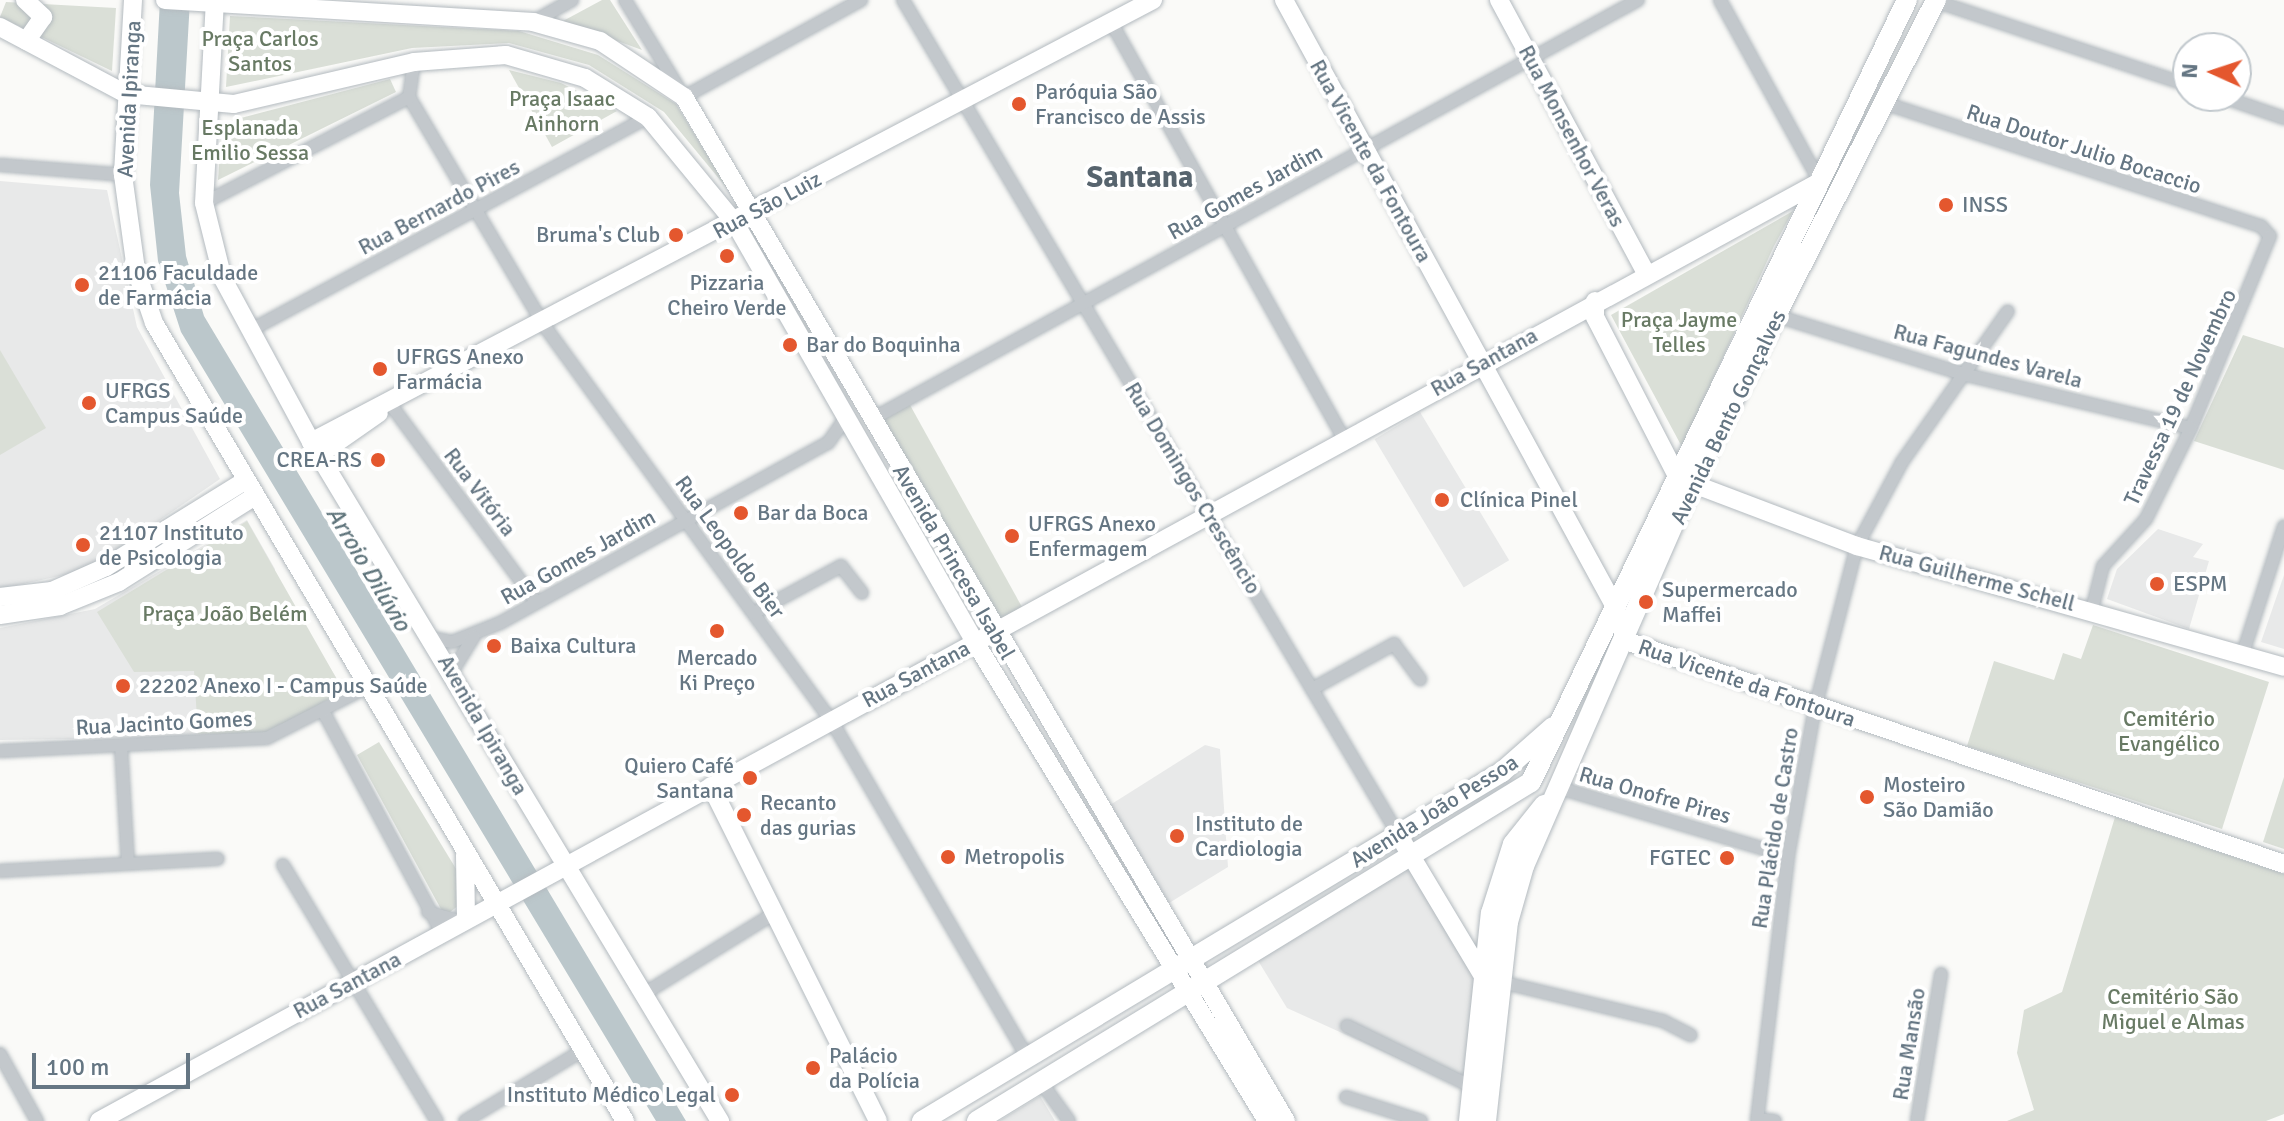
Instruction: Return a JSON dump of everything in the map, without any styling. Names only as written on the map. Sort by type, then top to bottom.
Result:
[{"type":"main road","points":[[25,0],[43,17],[26,41]]},
{"type":"main road","name":"Avenida Ipiranga","points":[[133,0],[135,95],[123,175],[136,270],[154,323],[248,490],[465,852],[502,901],[625,1121]]},
{"type":"main road","points":[[165,0],[330,5],[533,22],[600,41],[684,97]]},
{"type":"main road","name":"Rua São Luiz","points":[[315,449],[386,408],[1153,0]]},
{"type":"main road","name":"Rua Vicente da Fontoura","points":[[1284,0],[1614,605],[1626,641],[1815,708],[2284,864]]},
{"type":"main road","name":"Rua Monsenhor Veras","points":[[1499,0],[1645,271]]},
{"type":"main road","name":"Avenida Bento Gonçalves","points":[[1469,1121],[1472,1087],[1492,979],[1508,922],[1554,792],[1626,641],[1684,478],[1818,181],[1907,0]]},
{"type":"main road","name":"Avenida Bento Gonçalves","points":[[1563,715],[1614,605],[1777,316],[1936,0]]},
{"type":"main road","name":"Avenida Ipiranga","points":[[209,2],[204,203],[223,279],[315,449],[452,672],[557,869],[642,995],[720,1121]]},
{"type":"main road","points":[[0,27],[135,95]]},
{"type":"main road","name":"Avenida Princesa Isabel","points":[[135,95],[234,104],[414,62],[506,55],[585,78],[648,117],[735,223],[975,642],[1195,990],[1286,1121]]},
{"type":"main road","name":"Avenida Princesa Isabel","points":[[684,97],[755,211],[1180,966]]},
{"type":"main road","name":"Rua Santana","points":[[99,1121],[1208,516],[1481,363],[1591,309],[1645,271],[1818,181]]},
{"type":"main road","points":[[1591,309],[1684,478]]},
{"type":"main road","name":"Rua Guilherme Schell","points":[[1684,478],[1857,546],[2092,609],[2284,667]]},
{"type":"main road","points":[[0,597],[52,591],[106,567],[248,490]]},
{"type":"main road","points":[[0,615],[60,606],[119,582],[248,490]]},
{"type":"main road","name":"Avenida João Pessoa","points":[[977,1121],[1506,803],[1539,772],[1563,715]]},
{"type":"main road","name":"Avenida João Pessoa","points":[[922,1121],[1502,772],[1563,715]]},
{"type":"main road","points":[[711,786],[878,1121]]},
{"type":"main road","name":"Avenida Bento Gonçalves","points":[[1486,1121],[1492,979],[1491,913],[1513,844],[1554,792]]},
{"type":"main road","points":[[1506,803],[1513,844]]},
{"type":"main road","name":"Rua Domingos Crescêncio","points":[[1398,834],[1492,979]]},
{"type":"main road","points":[[464,921],[465,852]]},
{"type":"main road","name":"Avenida Princesa Isabel","points":[[1195,990],[1261,1118]]},
{"type":"street","points":[[533,22],[572,0]]},
{"type":"street","name":"Avenida Princesa Isabel","points":[[625,0],[684,97]]},
{"type":"street","points":[[684,97],[861,0]]},
{"type":"street","name":"Rua Domingos Crescêncio","points":[[903,0],[1398,834]]},
{"type":"street","name":"Rua Gomes Jardim","points":[[872,419],[1638,0]]},
{"type":"street","points":[[1720,0],[1818,181]]},
{"type":"street","points":[[1936,0],[2172,80]]},
{"type":"street","points":[[1111,22],[1345,440]]},
{"type":"street","points":[[204,203],[409,97],[414,62]]},
{"type":"street","name":"Rua Leopoldo Bier","points":[[409,97],[543,324],[831,720],[1027,1057]]},
{"type":"street","name":"Rua Doutor Julio Bocaccio","points":[[1884,103],[2261,226],[2270,236]]},
{"type":"street","points":[[2252,107],[2284,118]]},
{"type":"street","name":"Rua Bernardo Pires","points":[[249,331],[648,117]]},
{"type":"street","points":[[0,165],[123,175]]},
{"type":"street","name":"Travessa 19 de Novembro","points":[[2092,609],[2103,566],[2146,519],[2191,428],[2270,236]]},
{"type":"street","name":"Rua Plácido de Castro","points":[[1757,1120],[1788,856],[1815,708],[1857,546],[1902,462],[1967,375],[2008,311]]},
{"type":"street","name":"Rua Fagundes Varela","points":[[1777,316],[1967,375],[2191,428]]},
{"type":"street","name":"Rua Vitória","points":[[386,408],[536,602]]},
{"type":"street","name":"Rua Gomes Jardim","points":[[432,638],[474,636],[828,443],[846,417]]},
{"type":"street","points":[[828,443],[862,447]]},
{"type":"street","points":[[2243,653],[2284,526]]},
{"type":"street","points":[[754,613],[841,566],[862,593]]},
{"type":"street","name":"Rua Gomes Jardim","points":[[452,672],[474,636]]},
{"type":"street","points":[[1312,689],[1394,644],[1420,679]]},
{"type":"street","name":"Rua Jacinto Gomes","points":[[0,751],[267,738],[367,687]]},
{"type":"street","points":[[323,711],[428,912],[442,933]]},
{"type":"street","points":[[121,746],[128,863]]},
{"type":"street","name":"Rua Onofre Pires","points":[[1554,792],[1788,856]]},
{"type":"street","points":[[0,871],[218,859]]},
{"type":"street","points":[[283,865],[356,981],[437,1121]]},
{"type":"street","points":[[428,912],[464,921]]},
{"type":"street","points":[[642,995],[775,913]]},
{"type":"street","name":"Rua Mansão","points":[[1917,1121],[1941,974]]},
{"type":"street","points":[[1492,979],[1663,1021],[1691,1035]]},
{"type":"street","points":[[1347,1026],[1472,1087]]},
{"type":"street","points":[[465,1121],[583,1050]]},
{"type":"street","points":[[0,1054],[37,1121]]},
{"type":"street","points":[[1041,1082],[1069,1121]]},
{"type":"street","points":[[1346,1097],[1421,1121]]},
{"type":"street","points":[[1757,1120],[1775,1121]]},
{"type":"shaded area","name":"Arroio Dilúvio","points":[[160,0],[190,0],[179,193],[186,256],[204,316],[686,1121],[656,1121],[181,332],[158,261],[150,185]]},
{"type":"shaded area","name":"UFRGS Campus Saúde","points":[[0,181],[107,190],[137,327],[220,479],[87,570],[0,589]]},
{"type":"shaded area","name":"Clínica Pinel","points":[[1420,412],[1509,560],[1464,588],[1375,439]]},
{"type":"shaded area","points":[[247,520],[275,569],[274,596],[285,596],[344,690],[270,736],[0,740],[0,628],[95,609]]},
{"type":"shaded area","name":"ESPM","points":[[2158,529],[2203,544],[2193,557],[2209,561],[2189,629],[2107,599],[2117,569]]},
{"type":"shaded area","name":"ESPM","points":[[2284,575],[2284,649],[2261,642]]},
{"type":"shaded area","name":"Instituto de Cardiologia","points":[[1205,745],[1220,749],[1228,867],[1169,903],[1110,805]]},
{"type":"shaded area","points":[[1411,866],[1474,976],[1463,1088],[1287,1008],[1257,959]]},
{"type":"shaded area","points":[[1040,1096],[1055,1121],[999,1121]]},
{"type":"green space","points":[[602,0],[610,0],[642,50],[563,21]]},
{"type":"green space","points":[[6,2],[116,8],[112,71],[0,17]]},
{"type":"green space","name":"Praça Carlos Santos","points":[[230,16],[519,31],[598,55],[676,104],[730,192],[664,112],[589,65],[509,43],[412,48],[226,87]]},
{"type":"green space","name":"Praça Isaac Ainhorn","points":[[509,70],[561,83],[617,111],[552,147]]},
{"type":"green space","name":"Esplanada Emilio Sessa","points":[[390,79],[396,92],[218,180],[222,123]]},
{"type":"green space","name":"Praça Jayme Telles","points":[[1793,211],[1774,246],[1682,447],[1611,315]]},
{"type":"green space","points":[[2243,335],[2284,348],[2284,470],[2194,441]]},
{"type":"green space","points":[[0,350],[46,428],[0,455]]},
{"type":"green space","points":[[910,405],[1022,607],[995,622],[883,420]]},
{"type":"green space","name":"Praça João Belém","points":[[247,521],[343,690],[269,735],[198,734],[194,671],[134,672],[97,612]]},
{"type":"green space","name":"Cemitério Evangélico","points":[[2093,625],[2269,682],[2222,829],[1967,746],[1994,661],[2054,680],[2063,653],[2081,659]]},
{"type":"green space","points":[[379,742],[461,877],[458,906],[450,912],[442,911],[357,755]]},
{"type":"green space","points":[[2284,777],[2284,849],[2263,842]]},
{"type":"green space","name":"Cemitério São Miguel e Almas","points":[[2115,817],[2284,874],[2284,1114],[2266,1121],[2007,1121],[2034,1110],[2017,1053],[2024,1010],[2062,992]]},
{"type":"place","name":"Paróquia São Francisco de Assis","points":[[1019,104]]},
{"type":"place","name":"INSS","points":[[1946,205]]},
{"type":"place","name":"Bruma's Club","points":[[676,235]]},
{"type":"place","name":"Pizzaria Cheiro Verde","points":[[727,256]]},
{"type":"place","name":"21106 Faculdade de Farmácia","points":[[82,285]]},
{"type":"place","name":"Bar do Boquinha","points":[[790,345]]},
{"type":"place","name":"UFRGS Anexo Farmácia","points":[[380,369]]},
{"type":"place","name":"UFRGS Campus Saúde","points":[[89,403]]},
{"type":"place","name":"CREA-RS","points":[[378,460]]},
{"type":"place","name":"Clínica Pinel","points":[[1442,500]]},
{"type":"place","name":"Bar da Boca","points":[[741,513]]},
{"type":"place","name":"UFRGS Anexo Enfermagem","points":[[1012,536]]},
{"type":"place","name":"21107 Instituto de Psicologia","points":[[83,545]]},
{"type":"place","name":"ESPM","points":[[2157,584]]},
{"type":"place","name":"Supermercado Maffei","points":[[1646,602]]},
{"type":"place","name":"Mercado Ki Preço","points":[[717,631]]},
{"type":"place","name":"Baixa Cultura","points":[[494,646]]},
{"type":"place","name":"22202 Anexo I - Campus Saúde","points":[[123,686]]},
{"type":"place","name":"Quiero Café Santana","points":[[750,778]]},
{"type":"place","name":"Mosteiro São Damião","points":[[1867,797]]},
{"type":"place","name":"Recanto das gurias","points":[[744,815]]},
{"type":"place","name":"Instituto de Cardiologia","points":[[1177,836]]},
{"type":"place","name":"Metropolis","points":[[948,857]]},
{"type":"place","name":"FGTEC","points":[[1727,858]]},
{"type":"place","name":"Palácio da Polícia","points":[[813,1068]]},
{"type":"place","name":"Instituto Médico Legal","points":[[732,1095]]},
{"type":"district","name":"Santana","points":[[1140,178]]}]
